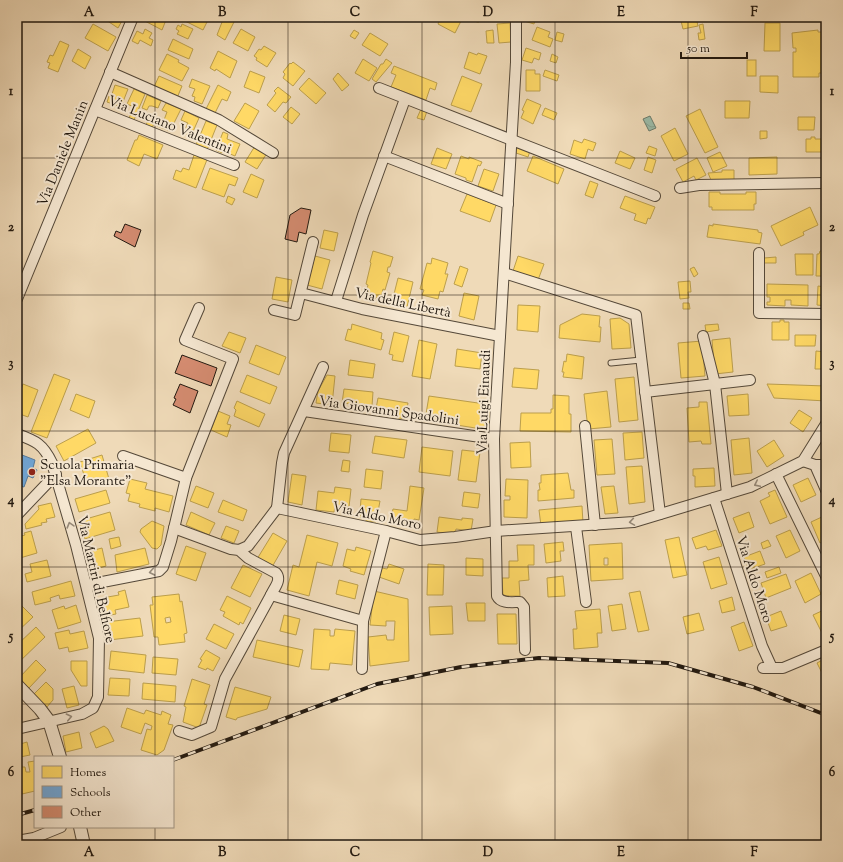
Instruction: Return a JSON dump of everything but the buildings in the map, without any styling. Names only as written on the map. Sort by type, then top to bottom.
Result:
[{"type":"street","name":"Via Daniele Manin","points":[[17,299],[133,17]]},
{"type":"street","name":"Via Luigi Einaudi","points":[[496,531],[494,439],[516,62],[516,17]]},
{"type":"street","points":[[110,72],[219,120],[273,153]]},
{"type":"street","points":[[379,88],[655,196]]},
{"type":"street","points":[[336,301],[363,215],[405,99]]},
{"type":"street","name":"Via Luciano Valentini","points":[[95,110],[234,165]]},
{"type":"street","points":[[384,156],[508,204]]},
{"type":"street","points":[[680,188],[699,185],[826,183]]},
{"type":"street","points":[[274,310],[295,315],[313,242]]},
{"type":"street","points":[[759,253],[759,313],[826,314]]},
{"type":"street","points":[[504,273],[636,315],[660,514]]},
{"type":"street","name":"Via della Libertà","points":[[300,293],[336,301],[362,309],[500,336]]},
{"type":"street","points":[[87,585],[161,570],[174,528],[186,478],[233,360],[185,340],[198,308]]},
{"type":"street","points":[[703,336],[716,384],[727,494]]},
{"type":"street","name":"Via Giovanni Spadolini","points":[[277,508],[284,453],[323,367]]},
{"type":"street","points":[[645,392],[750,380]]},
{"type":"street","name":"Via Giovanni Spadolini","points":[[304,411],[494,439]]},
{"type":"street","points":[[826,424],[803,461],[815,465],[826,465]]},
{"type":"street","points":[[585,426],[595,525]]},
{"type":"street","name":"Via Martiri di Belfiore","points":[[17,434],[37,442],[43,447],[56,474],[87,585],[100,642],[98,698],[96,703],[88,712],[17,729]]},
{"type":"street","points":[[123,456],[186,478]]},
{"type":"street","name":"Via Aldo Moro","points":[[277,508],[386,531],[420,540],[496,531],[576,527],[634,522],[750,487],[803,461]]},
{"type":"street","points":[[815,465],[826,490]]},
{"type":"street","points":[[17,515],[56,474]]},
{"type":"street","points":[[776,474],[826,576]]},
{"type":"street","name":"Via Aldo Moro","points":[[714,498],[768,668],[783,668],[826,650]]},
{"type":"street","points":[[174,528],[231,549],[239,550],[248,546],[277,508]]},
{"type":"street","points":[[576,527],[586,602]]},
{"type":"street","points":[[362,669],[363,621],[386,531]]},
{"type":"street","points":[[496,531],[497,596],[503,602],[520,602],[524,606],[525,650]]},
{"type":"street","points":[[179,731],[192,735],[211,727],[225,679],[278,580],[277,574],[248,558],[239,550]]},
{"type":"street","points":[[271,595],[363,621]]},
{"type":"street","points":[[17,685],[40,709],[49,721],[60,756]]},
{"type":"street","points":[[17,841],[34,838],[59,828]]},
{"type":"street","points":[[80,828],[84,845]]},
{"type":"lane","points":[[612,363],[641,360]]},
{"type":"water","points":[[650,116],[656,128],[649,131],[643,119]]},
{"type":"railway","points":[[174,760],[377,684],[461,667],[539,658],[668,663],[753,687],[826,715]]},
{"type":"railway","points":[[17,815],[34,810]]},
{"type":"place","name":"Scuola Primaria \"Elsa Morante\"","points":[[32,472]]}]
